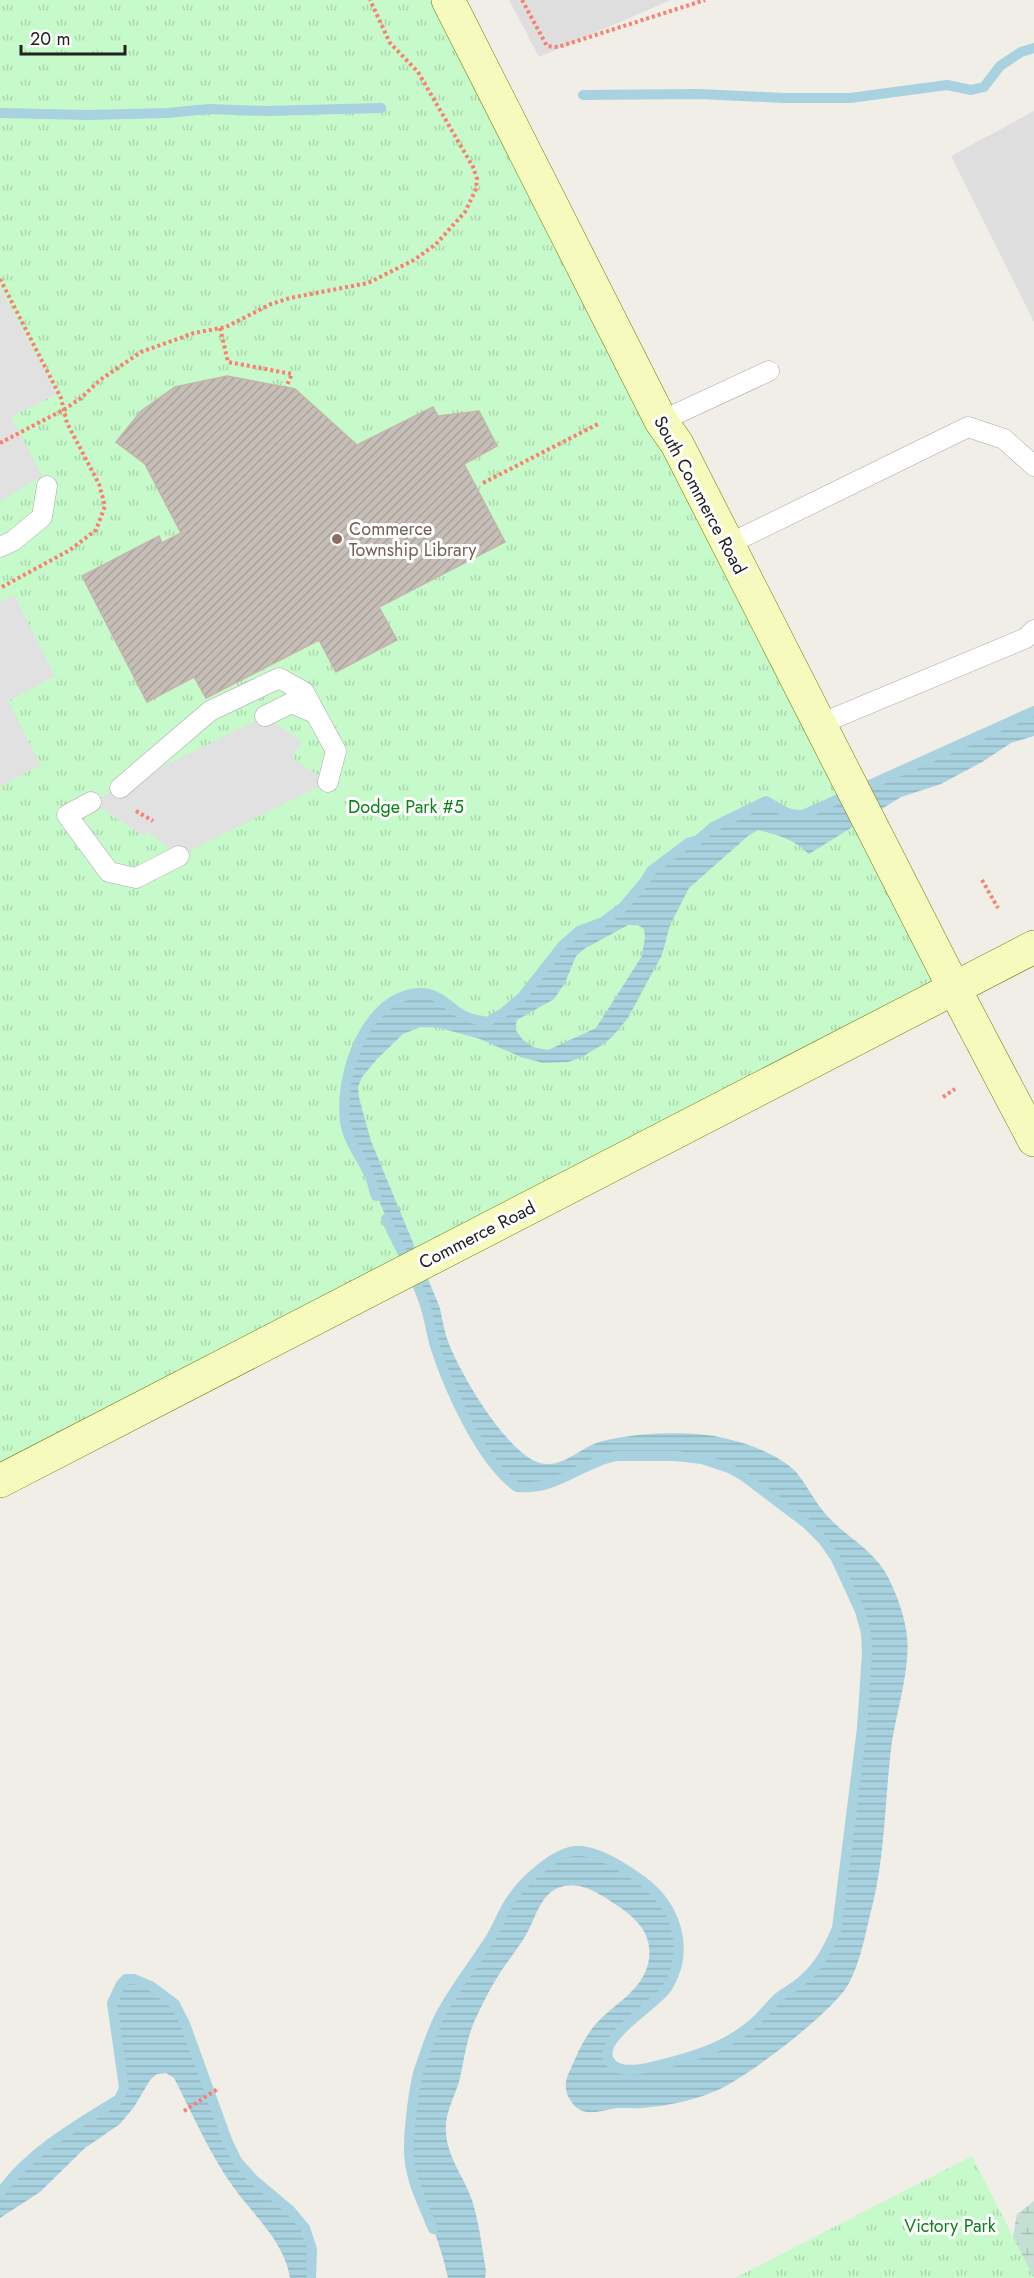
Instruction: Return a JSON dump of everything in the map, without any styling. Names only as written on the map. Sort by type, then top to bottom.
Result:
[{"type":"street","name":"South Commerce Road","points":[[448,0],[662,421],[677,444],[954,988],[1034,1140]]},
{"type":"street","name":"Commerce Road","points":[[0,1481],[1034,947]]},
{"type":"lane","points":[[662,421],[769,371]]},
{"type":"lane","points":[[727,545],[968,426],[1004,438],[1034,466]]},
{"type":"lane","points":[[0,547],[13,541],[42,517],[47,486]]},
{"type":"lane","points":[[820,724],[1026,638],[1034,630]]},
{"type":"lane","points":[[120,788],[210,711],[279,678],[304,692],[336,751],[328,782]]},
{"type":"lane","points":[[265,716],[291,703],[315,713]]},
{"type":"lane","points":[[91,802],[67,815],[109,872],[136,878],[179,856]]},
{"type":"path","points":[[0,443],[65,409],[100,380],[141,352],[194,333],[238,322],[290,297],[368,283],[391,273],[414,260],[435,244],[465,212],[473,198],[477,179],[473,167],[417,72],[390,43],[370,0]]},
{"type":"path","points":[[522,0],[547,46],[558,47],[705,0]]},
{"type":"path","points":[[0,279],[61,398],[67,423],[99,484],[105,506],[96,530],[70,550],[0,588]]},
{"type":"path","points":[[220,328],[228,362],[292,374],[286,387]]},
{"type":"path","points":[[483,483],[598,424]]},
{"type":"path","points":[[982,880],[998,908]]},
{"type":"path","points":[[943,1097],[955,1089]]},
{"type":"path","points":[[184,2111],[219,2088]]},
{"type":"shaded area","points":[[509,0],[671,0],[539,57]]},
{"type":"shaded area","points":[[1034,111],[1034,322],[951,156]]},
{"type":"shaded area","points":[[0,287],[57,394],[11,417],[42,476],[0,501]]},
{"type":"shaded area","points":[[14,595],[55,676],[8,701],[41,765],[0,787],[0,602]]},
{"type":"shaded area","points":[[265,716],[302,742],[291,757],[328,782],[179,856],[148,832],[144,836],[91,802]]},
{"type":"green space","name":"Dodge Park #5","points":[[0,0],[441,0],[947,987],[0,1473]]},
{"type":"green space","name":"Victory Park","points":[[972,2156],[1034,2278],[735,2278]]},
{"type":"green space","points":[[1034,2201],[1034,2278],[1010,2252],[1017,2214]]},
{"type":"water","points":[[1034,711],[1034,736],[1011,743],[941,784],[901,797],[809,854],[791,841],[772,834],[758,830],[748,836],[689,888],[670,925],[662,955],[628,1018],[612,1037],[580,1058],[568,1062],[543,1063],[521,1057],[480,1039],[440,1028],[421,1027],[403,1034],[377,1059],[362,1077],[358,1087],[371,1141],[440,1308],[447,1339],[453,1353],[484,1408],[511,1442],[524,1454],[545,1464],[560,1462],[594,1444],[605,1441],[631,1436],[672,1433],[722,1438],[773,1455],[793,1469],[831,1520],[882,1567],[897,1599],[904,1621],[908,1648],[891,1749],[877,1884],[863,1944],[849,1983],[826,2010],[787,2044],[745,2074],[713,2092],[660,2106],[586,2112],[576,2107],[568,2096],[566,2084],[569,2074],[591,2030],[640,1981],[649,1959],[648,1943],[643,1929],[633,1918],[594,1891],[572,1885],[550,1893],[541,1905],[524,1939],[495,1981],[474,2022],[459,2082],[448,2113],[446,2126],[449,2150],[472,2200],[486,2271],[485,2278],[448,2278],[439,2245],[410,2166],[409,2144],[414,2096],[420,2069],[440,2019],[466,1972],[488,1942],[508,1903],[529,1879],[550,1862],[562,1856],[588,1853],[601,1857],[636,1876],[667,1904],[674,1915],[679,1931],[674,1973],[666,1990],[614,2040],[608,2051],[609,2060],[618,2068],[639,2070],[650,2068],[707,2051],[740,2034],[814,1968],[826,1952],[837,1928],[862,1728],[867,1653],[866,1633],[860,1611],[835,1557],[823,1540],[745,1477],[729,1468],[702,1459],[675,1456],[616,1456],[545,1485],[517,1487],[504,1475],[479,1443],[457,1403],[441,1364],[414,1277],[394,1237],[368,1173],[351,1142],[345,1113],[350,1069],[367,1028],[383,1009],[397,999],[413,994],[428,994],[438,998],[464,1016],[487,1022],[503,1013],[522,997],[562,946],[579,931],[603,922],[623,907],[651,871],[688,843],[698,840],[713,827],[766,801],[794,815],[805,814]],"holes":[[[628,925],[638,925],[644,929],[642,956],[596,1028],[548,1050],[533,1047],[523,1040],[515,1029],[517,1020],[554,999],[565,983],[576,956],[584,949]]]},
{"type":"water","points":[[126,1979],[134,1979],[151,1986],[175,2004],[185,2024],[227,2140],[237,2161],[253,2179],[290,2210],[305,2228],[312,2249],[311,2278],[290,2278],[282,2252],[268,2230],[225,2175],[174,2078],[166,2073],[157,2074],[150,2080],[134,2107],[120,2124],[85,2148],[40,2192],[0,2218],[0,2193],[25,2164],[55,2140],[119,2099],[124,2088],[112,2003]]},
{"type":"building","name":"Commerce Township Library","points":[[227,376],[295,389],[357,445],[433,407],[438,416],[479,411],[497,446],[464,464],[505,542],[379,607],[397,640],[336,672],[319,640],[206,698],[194,677],[147,702],[82,576],[159,536],[162,543],[181,533],[145,464],[116,442],[141,411],[175,387]]},
{"type":"waterway","points":[[583,95],[698,94],[850,98],[947,85],[971,90],[984,87],[1000,66],[1021,52],[1034,48]]},
{"type":"waterway","points":[[0,113],[88,115],[167,113],[209,109],[266,111],[381,108]]},
{"type":"waterway","points":[[376,1196],[368,1172],[349,1137],[344,1102],[352,1061],[360,1040],[371,1022],[385,1007],[402,997],[421,993],[438,998],[464,1016],[487,1022],[503,1013],[522,997],[562,946],[579,931],[603,922],[623,907],[651,871],[688,843],[698,840],[713,827],[766,801],[794,815],[805,814],[1034,711]]},
{"type":"waterway","points":[[386,1219],[420,1291],[435,1346],[457,1402],[491,1460],[517,1487],[545,1485],[616,1456],[675,1456],[702,1459],[729,1468],[745,1477],[807,1524],[823,1540],[835,1557],[860,1611],[866,1633],[867,1653],[862,1728],[837,1928],[827,1949],[810,1974],[779,1997],[754,2023],[716,2047],[690,2057],[651,2067],[628,2070],[617,2067],[609,2060],[608,2051],[611,2042],[629,2022],[661,1995],[674,1973],[679,1944],[676,1929],[671,1915],[653,1890],[613,1862],[582,1851],[562,1855],[551,1861],[531,1877],[509,1903],[490,1939],[438,2019],[419,2070],[411,2118],[409,2157],[416,2189],[433,2229]]},
{"type":"waterway","points":[[0,2193],[25,2164],[39,2152],[119,2099],[124,2088],[112,2003],[121,1984],[126,1979],[134,1979],[151,1986],[175,2004],[185,2024],[227,2140],[237,2161],[253,2179],[290,2210],[305,2228],[312,2249],[311,2278]]},
{"type":"place","name":"Commerce Township Library","points":[[337,539]]}]
